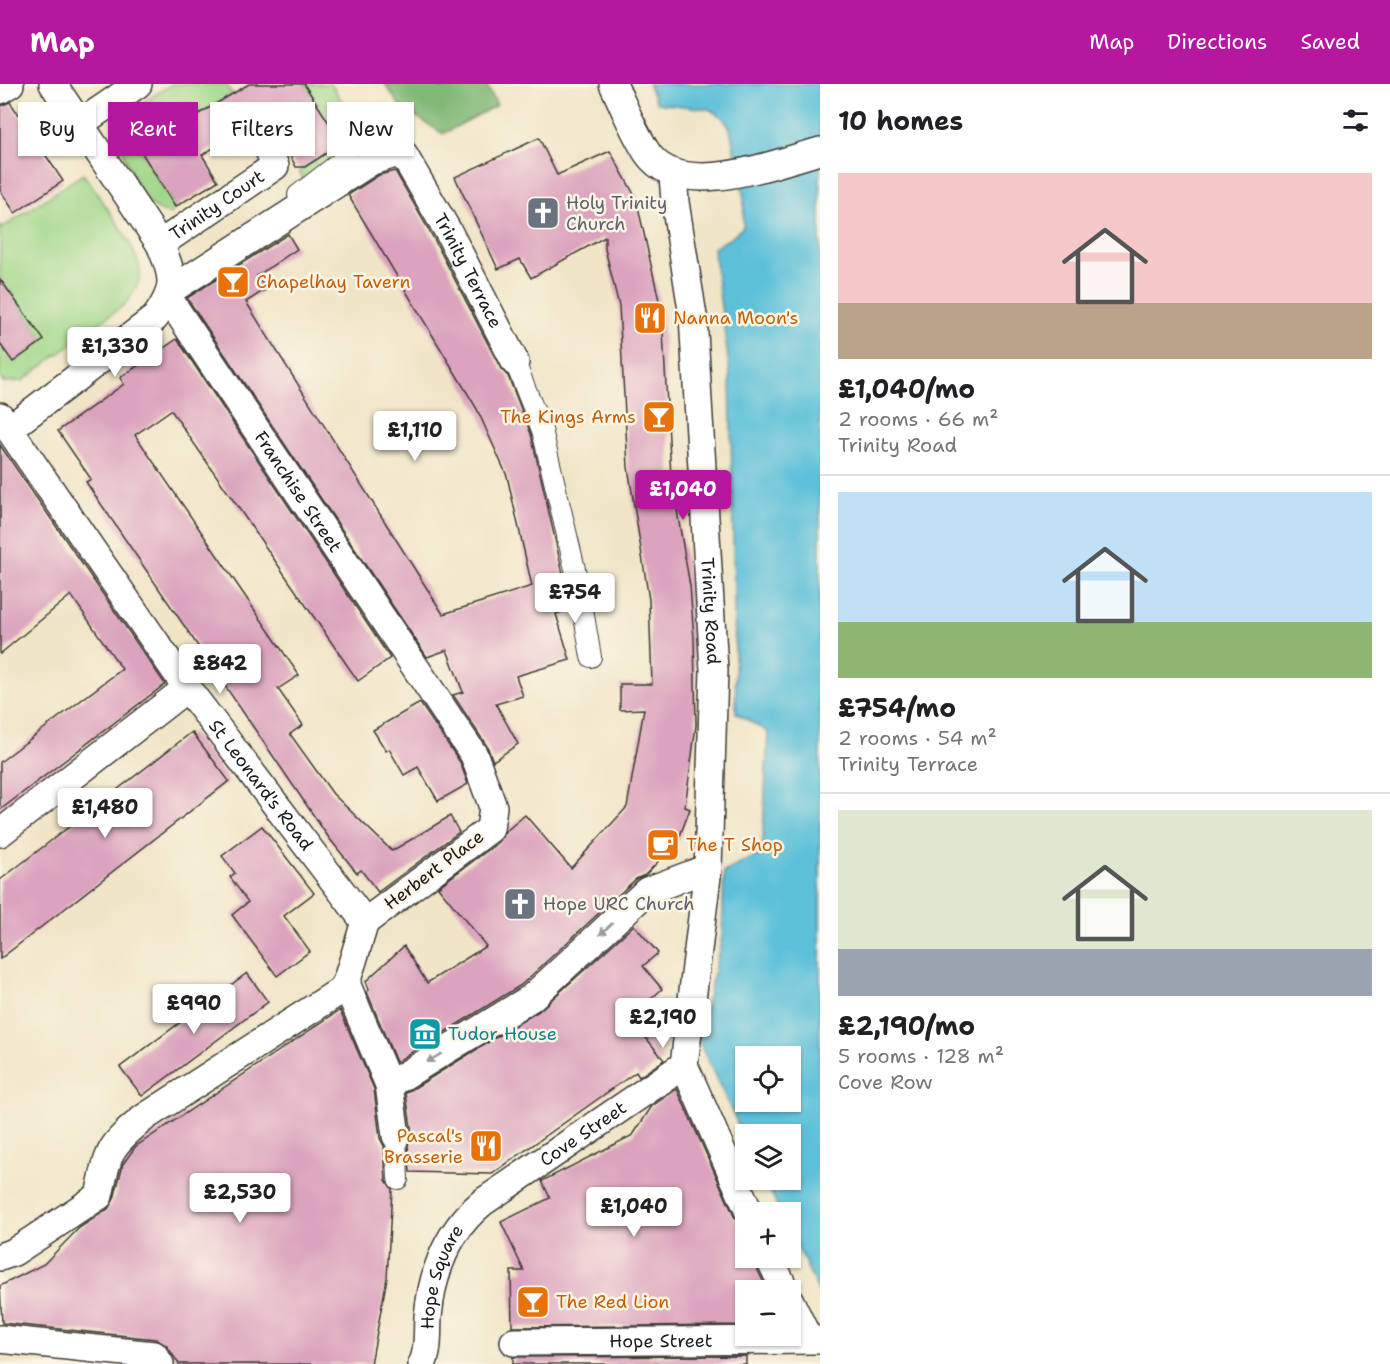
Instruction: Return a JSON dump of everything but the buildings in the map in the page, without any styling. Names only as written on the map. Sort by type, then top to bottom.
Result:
[{"type":"street","points":[[0,90],[10,84]]},
{"type":"street","name":"Franchise Street","points":[[53,84],[66,102]]},
{"type":"street","points":[[96,113],[138,84]]},
{"type":"street","points":[[613,84],[648,154],[673,175],[710,178],[820,152]]},
{"type":"street","name":"Franchise Street","points":[[96,146],[160,244],[169,266],[170,295],[428,686]]},
{"type":"street","name":"Trinity Terrace","points":[[170,295],[372,161],[402,152],[449,233],[515,362],[542,430],[579,586],[591,657]]},
{"type":"street","name":"Trinity Court","points":[[160,244],[275,166],[271,156]]},
{"type":"street","points":[[4,423],[155,318],[170,295],[347,158]]},
{"type":"street","name":"Trinity Road","points":[[673,175],[675,202],[693,315],[714,670],[708,868],[684,1065]]},
{"type":"street","name":"St Leonard's Road","points":[[4,423],[187,688],[365,922]]},
{"type":"street","name":"Herbert Place","points":[[365,922],[490,829],[493,807],[474,755],[428,686]]},
{"type":"street","points":[[0,833],[187,688]]},
{"type":"street","points":[[389,1085],[531,998],[646,891],[708,868]]},
{"type":"street","points":[[0,1257],[14,1252],[99,1196],[108,1154],[120,1137],[145,1117],[340,991],[346,983],[365,922]]},
{"type":"street","points":[[346,983],[389,1085],[396,1136],[398,1179]]},
{"type":"street","points":[[684,1065],[745,1202]]},
{"type":"street","name":"Cove Street","points":[[483,1202],[684,1065]]},
{"type":"street","name":"Hope Square","points":[[422,1364],[430,1297],[440,1262],[456,1227],[483,1202]]},
{"type":"street","points":[[801,1319],[814,1339]]},
{"type":"street","points":[[0,1339],[154,1355],[160,1364]]},
{"type":"street","name":"Hope Street","points":[[514,1342],[814,1339]]},
{"type":"green space","points":[[172,84],[226,84],[232,94],[219,102],[210,102],[210,107],[198,115],[198,102],[144,102]]},
{"type":"green space","points":[[304,84],[331,84],[342,102],[327,102],[327,120]]},
{"type":"green space","points":[[385,84],[440,84],[442,88],[451,84],[486,84],[497,105],[443,134],[414,115],[414,102],[397,102]]},
{"type":"green space","points":[[327,153],[327,156],[343,156],[306,184],[299,171]]},
{"type":"green space","points":[[125,156],[144,156],[175,207],[171,214],[162,212],[150,203],[138,186]]},
{"type":"green space","points":[[83,174],[127,238],[139,265],[138,283],[125,304],[22,381],[3,382],[0,378],[0,344],[14,362],[44,340],[0,279],[0,226],[2,228]]},
{"type":"water","points":[[648,84],[820,84],[820,1294],[801,1254],[801,1202],[775,1202],[770,1190],[801,1190],[801,1124],[738,1124],[698,1040],[722,937],[724,872],[762,853],[768,732],[736,713],[730,373],[713,248],[729,239],[743,227],[744,198],[730,128],[722,117],[709,109],[657,103]]},
{"type":"place","name":"Holy Trinity Church","points":[[543,213]]},
{"type":"place","name":"Chapelhay Tavern","points":[[233,282]]},
{"type":"place","name":"Nanna Moon's","points":[[650,318]]},
{"type":"place","name":"The Kings Arms","points":[[659,417]]},
{"type":"place","name":"The T Shop","points":[[663,845]]},
{"type":"place","name":"Hope URC Church","points":[[520,904]]},
{"type":"place","name":"Tudor House","points":[[425,1034]]},
{"type":"place","name":"Pascal's Brasserie","points":[[486,1146]]},
{"type":"place","name":"The Red Lion","points":[[533,1302]]}]
